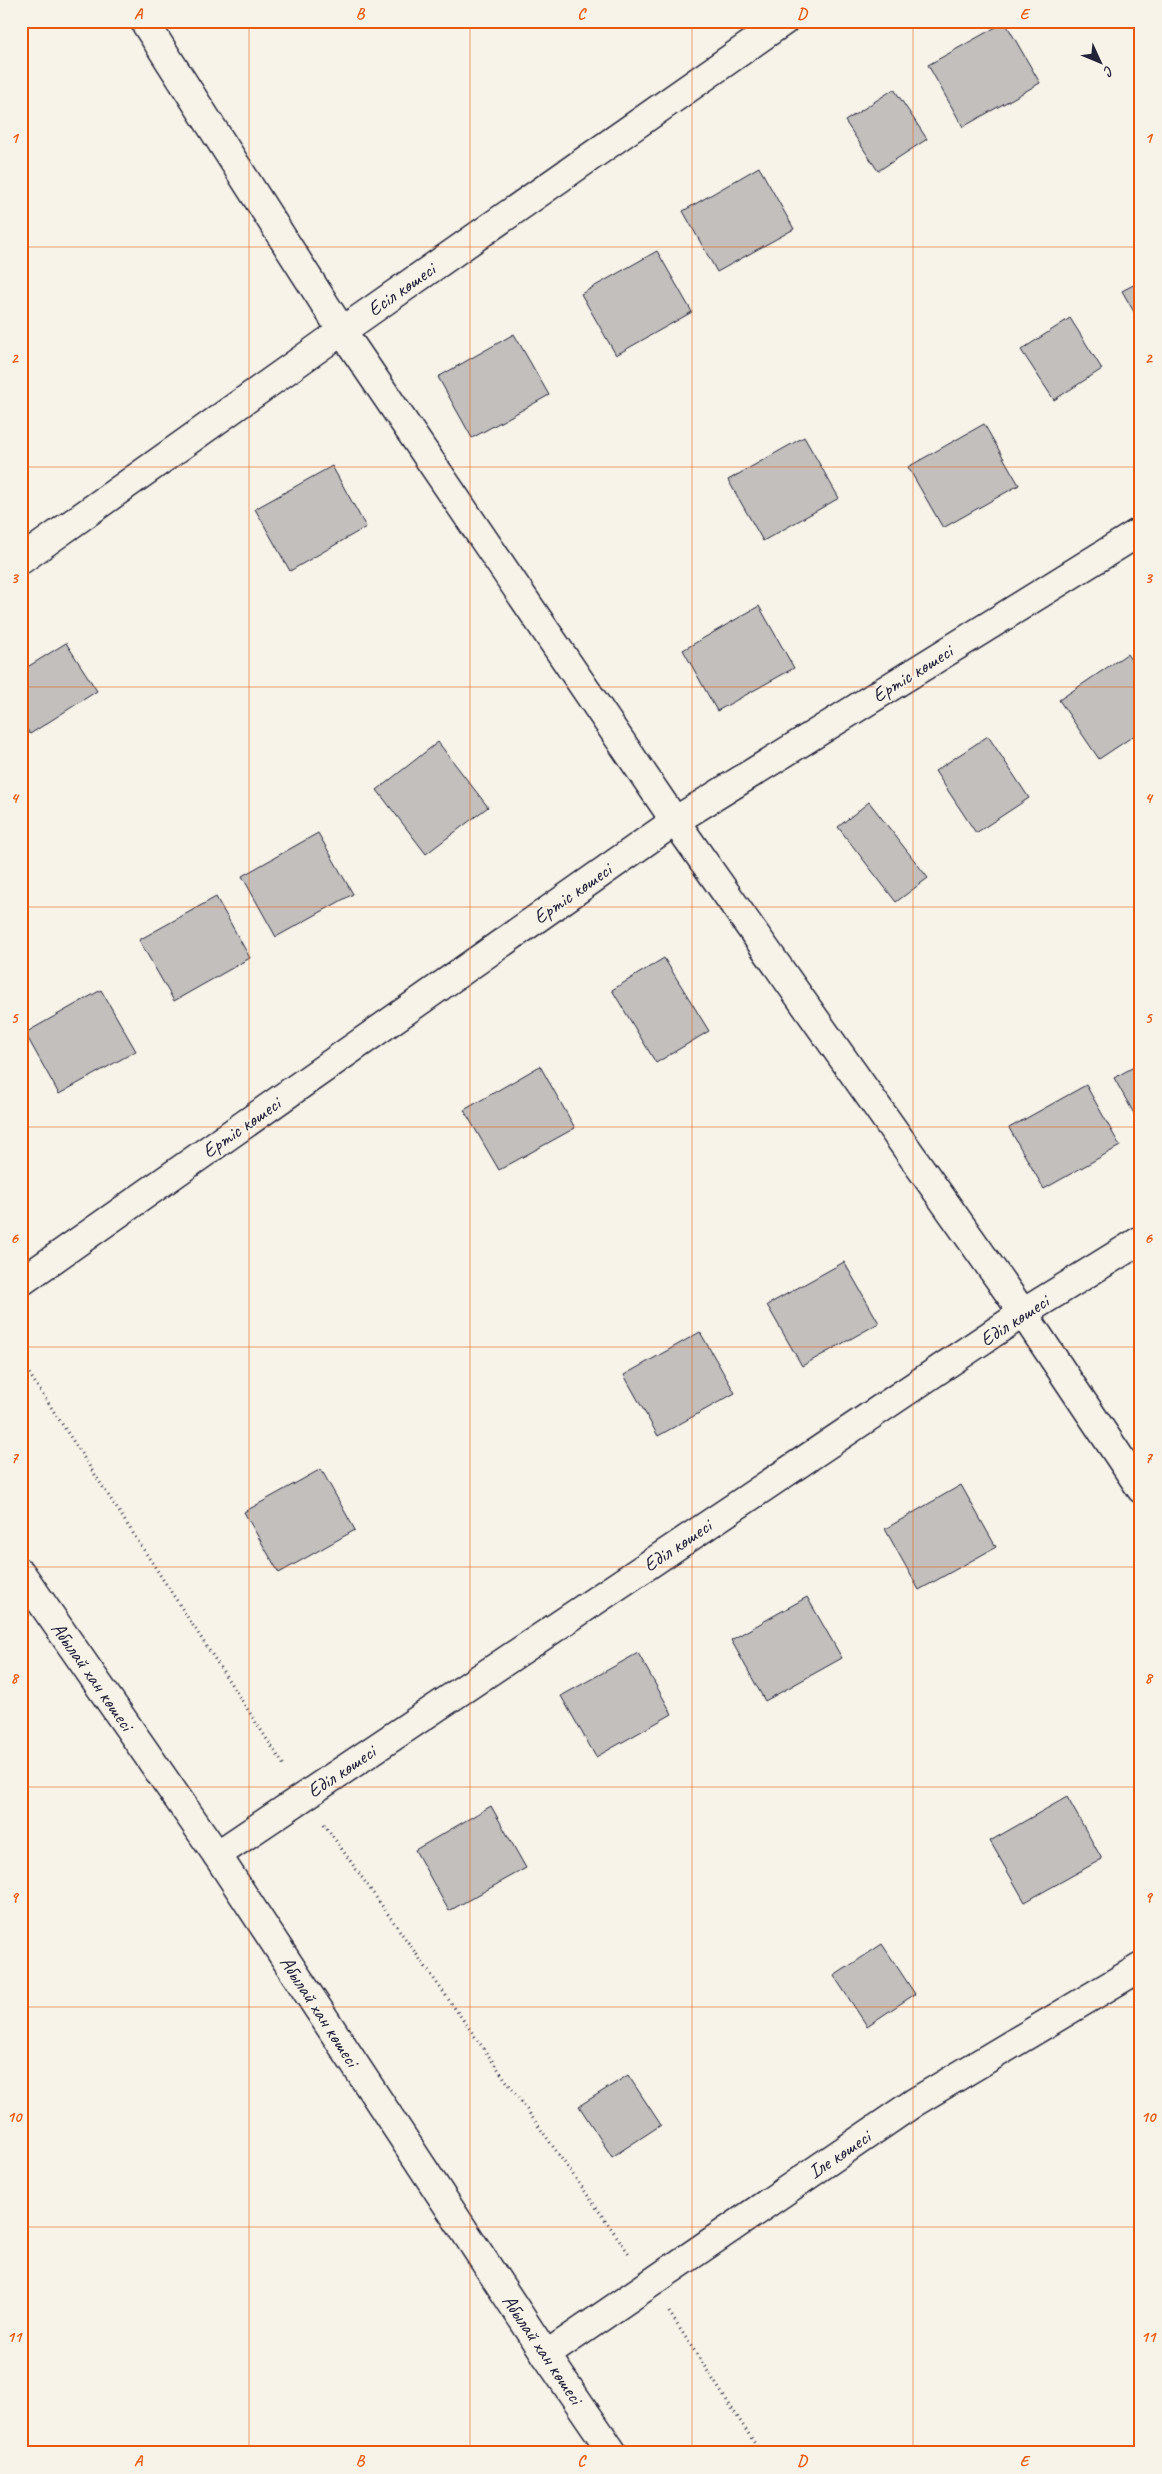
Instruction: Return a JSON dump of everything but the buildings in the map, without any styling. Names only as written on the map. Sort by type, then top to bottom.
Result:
[{"type":"street","points":[[144,21],[342,331],[675,821],[1023,1313],[1141,1490]]},
{"type":"street","name":"Есіл көшесі","points":[[21,560],[342,331],[784,21]]},
{"type":"street","name":"Ертіс көшесі","points":[[21,1282],[675,821],[1141,531]]},
{"type":"street","name":"Еділ көшесі","points":[[216,1855],[1023,1313],[1141,1240]]},
{"type":"street","name":"Абылай хан көшесі","points":[[21,1573],[216,1855],[546,2355],[613,2453]]},
{"type":"street","name":"Іле көшесі","points":[[546,2355],[915,2102],[1141,1967]]},
{"type":"path","points":[[21,1361],[304,1796],[650,2284],[761,2453]]}]
